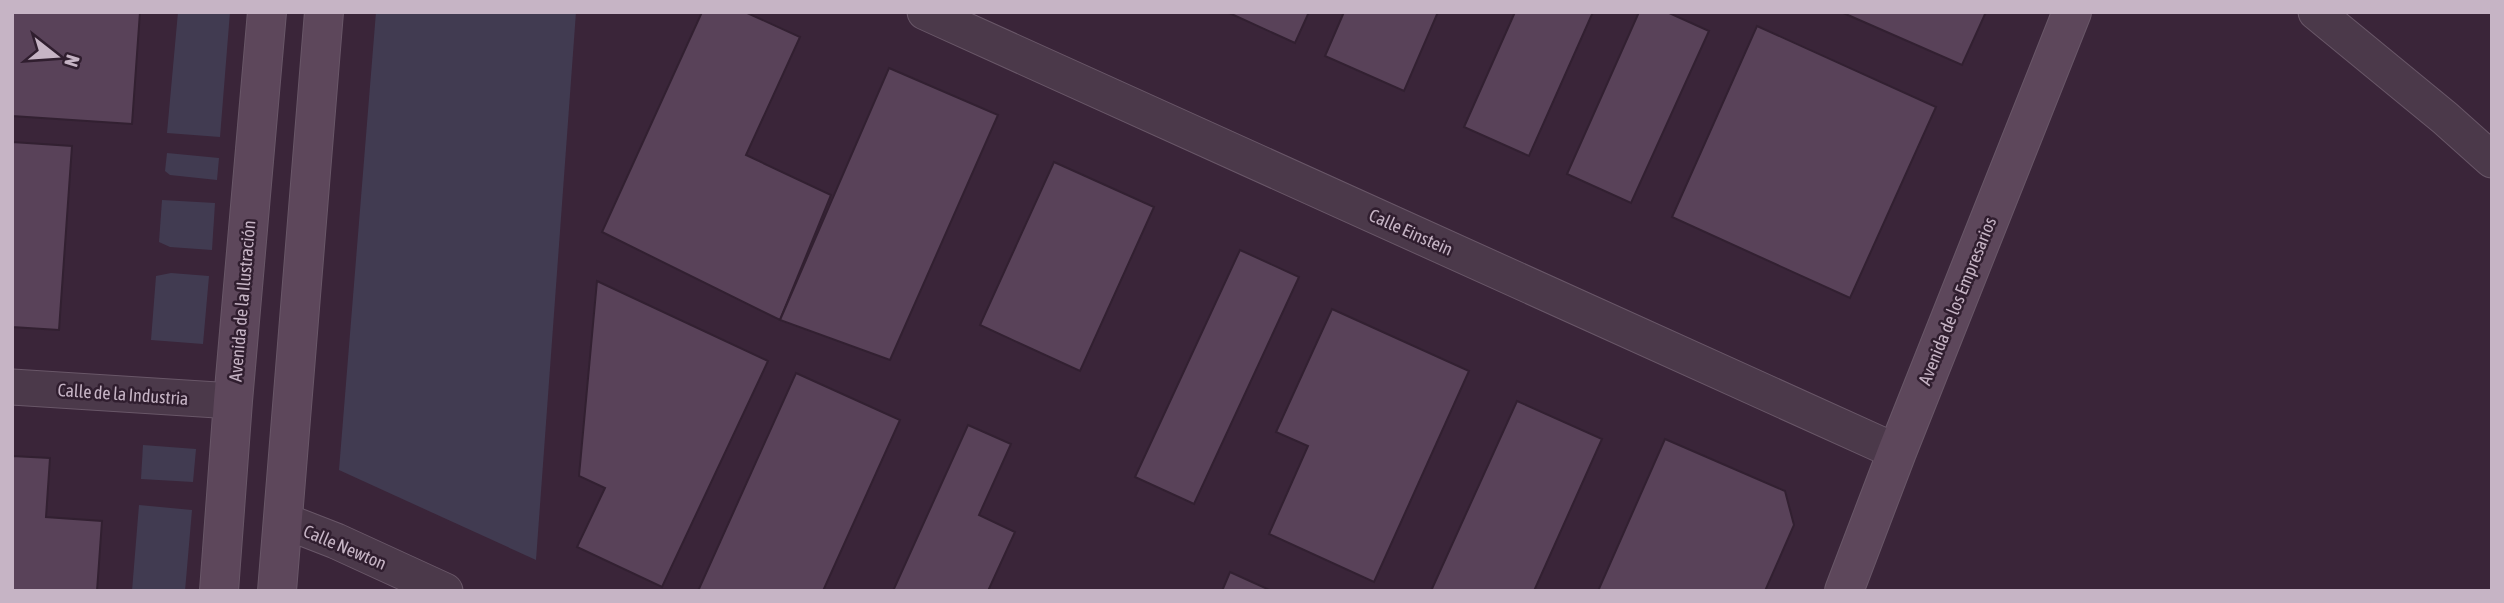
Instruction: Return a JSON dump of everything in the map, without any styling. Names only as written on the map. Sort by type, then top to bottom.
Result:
[{"type":"street","name":"Avenida de la Ilustración","points":[[219,591],[267,12]]},
{"type":"street","points":[[277,591],[324,12]]},
{"type":"street","name":"Calle Einstein","points":[[925,12],[1897,452]]},
{"type":"street","name":"Avenida de los Empresarios","points":[[1844,591],[2072,12]]},
{"type":"street","points":[[2316,12],[2492,160]]},
{"type":"street","name":"Calle de la Industria","points":[[12,387],[233,401]]},
{"type":"street","name":"Calle Newton","points":[[282,520],[336,541],[445,591]]},
{"type":"shaded area","points":[[178,12],[230,12],[220,137],[167,133]]},
{"type":"shaded area","points":[[376,12],[576,12],[536,560],[339,470]]},
{"type":"shaded area","points":[[167,153],[219,158],[217,180],[170,175],[165,171]]},
{"type":"shaded area","points":[[162,200],[215,203],[212,250],[170,247],[159,242]]},
{"type":"shaded area","points":[[171,273],[209,276],[203,344],[151,340],[156,276]]},
{"type":"shaded area","points":[[143,445],[196,449],[193,482],[141,479]]},
{"type":"shaded area","points":[[139,505],[192,510],[185,591],[132,591]]},
{"type":"building","points":[[12,12],[140,12],[132,124],[12,116]]},
{"type":"building","points":[[702,12],[745,12],[800,37],[746,155],[831,195],[780,320],[602,232]]},
{"type":"building","points":[[1227,12],[1309,12],[1295,43]]},
{"type":"building","points":[[1344,12],[1438,12],[1404,91],[1325,56]]},
{"type":"building","points":[[1515,12],[1593,12],[1529,156],[1464,127]]},
{"type":"building","points":[[1639,12],[1667,12],[1709,31],[1631,203],[1567,174]]},
{"type":"building","points":[[1841,12],[1986,12],[1962,65]]},
{"type":"building","points":[[1757,26],[1936,107],[1850,298],[1672,217]]},
{"type":"building","points":[[889,68],[998,115],[890,360],[780,320]]},
{"type":"building","points":[[12,142],[72,146],[59,330],[12,327]]},
{"type":"building","points":[[1054,162],[1154,207],[1080,371],[980,325]]},
{"type":"building","points":[[1240,250],[1299,277],[1194,504],[1135,477]]},
{"type":"building","points":[[597,281],[768,361],[662,587],[577,547],[605,488],[579,476]]},
{"type":"building","points":[[1332,309],[1469,371],[1374,582],[1269,534],[1308,446],[1276,432]]},
{"type":"building","points":[[796,373],[900,420],[823,591],[698,591]]},
{"type":"building","points":[[1517,401],[1602,439],[1534,591],[1431,591]]},
{"type":"building","points":[[968,425],[1011,444],[979,515],[1015,532],[988,591],[893,591]]},
{"type":"building","points":[[1665,439],[1785,491],[1794,525],[1765,591],[1598,591]]},
{"type":"building","points":[[12,456],[50,458],[46,517],[102,521],[97,591],[12,591]]},
{"type":"building","points":[[1230,572],[1272,591],[1222,591]]}]
